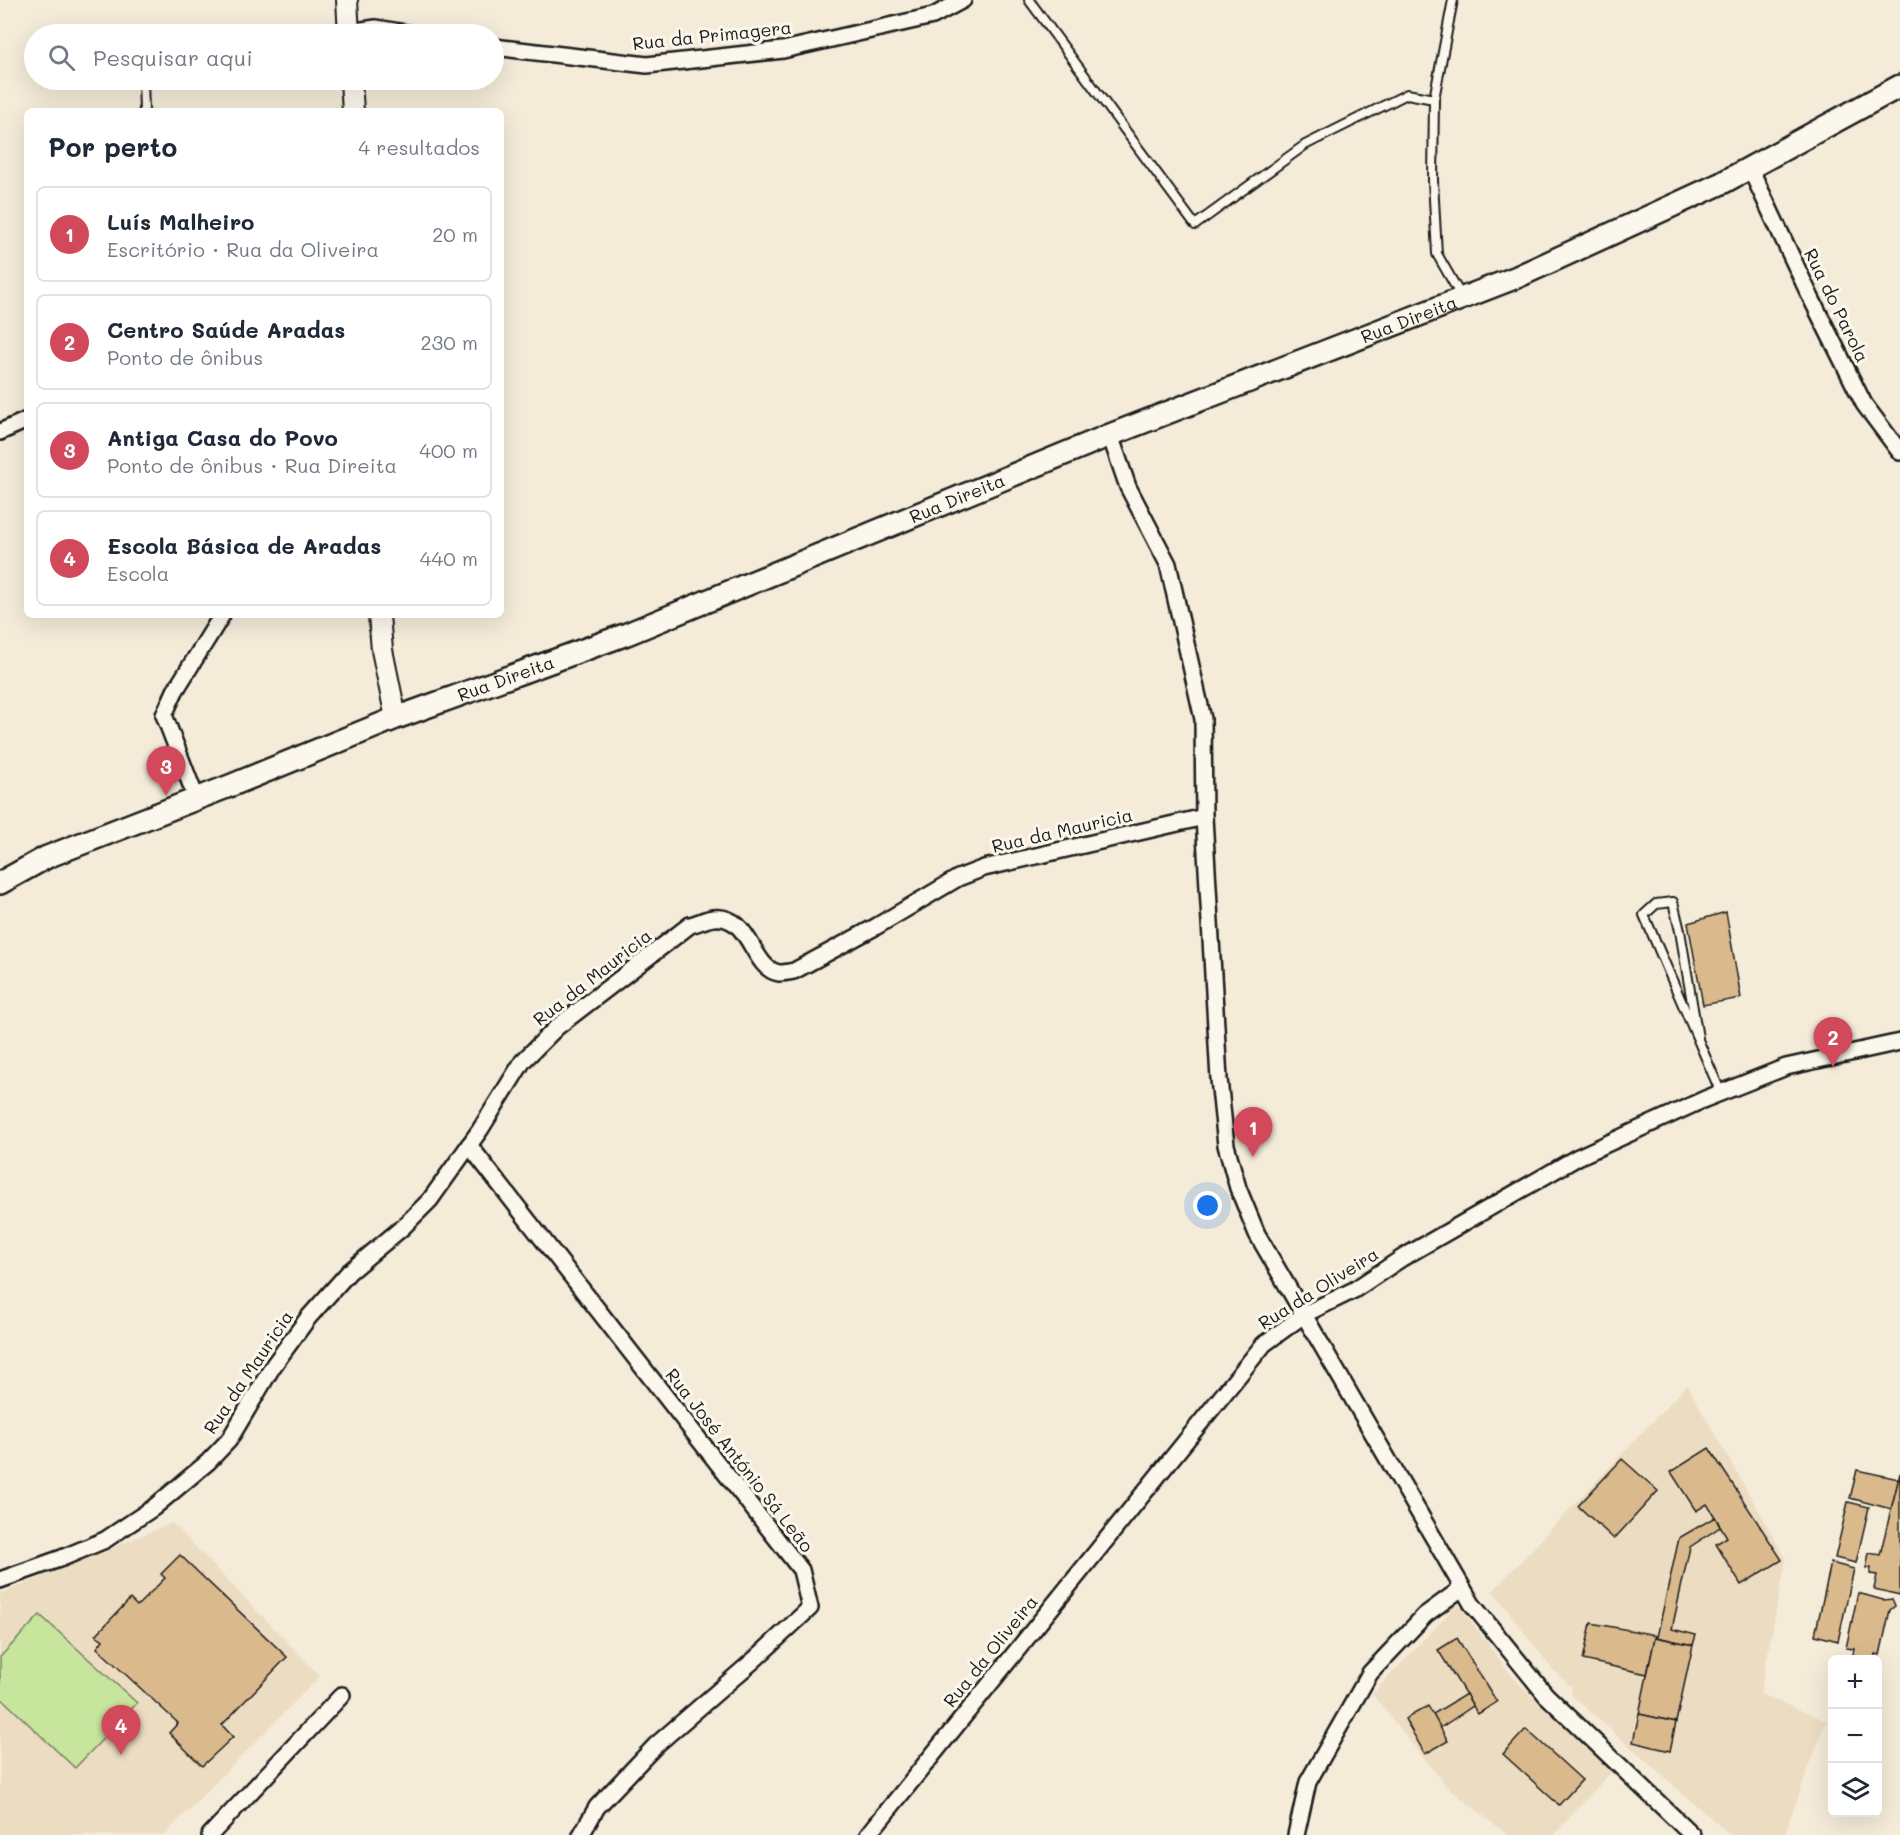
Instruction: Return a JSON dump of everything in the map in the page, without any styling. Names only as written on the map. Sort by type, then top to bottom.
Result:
[{"type":"main road","name":"Rua Direita","points":[[0,883],[47,857],[396,718],[627,634],[1110,435],[1517,277],[1722,183],[1900,86]]},
{"type":"street","points":[[347,0],[348,24]]},
{"type":"street","name":"Rua da Primagera","points":[[504,48],[647,65],[783,50],[933,16],[963,0]]},
{"type":"street","points":[[352,90],[353,108]]},
{"type":"street","name":"Rua do Parola","points":[[1750,168],[1864,404],[1900,452]]},
{"type":"street","points":[[0,432],[24,421]]},
{"type":"street","points":[[1110,435],[1128,487],[1168,564],[1203,720],[1204,817],[1219,1079],[1226,1145],[1238,1188],[1257,1234],[1472,1604],[1546,1695],[1692,1835]]},
{"type":"street","points":[[196,798],[164,715],[175,691],[220,618]]},
{"type":"street","points":[[380,618],[382,650],[396,718]]},
{"type":"street","name":"Rua da Mauricia","points":[[0,1580],[105,1540],[153,1508],[208,1462],[229,1440],[273,1366],[308,1318],[349,1272],[403,1227],[430,1200],[469,1145],[523,1061],[557,1027],[690,925],[714,917],[730,920],[745,933],[768,968],[779,973],[794,971],[958,878],[984,867],[1204,817]]},
{"type":"street","name":"Rua da Oliveira","points":[[868,1835],[1264,1344],[1305,1314],[1354,1290],[1402,1258],[1578,1157],[1705,1099],[1786,1067],[1900,1042]]},
{"type":"street","name":"Rua José António Sá Leão","points":[[469,1145],[801,1570],[810,1608],[656,1745],[597,1807],[581,1835]]},
{"type":"street","points":[[1296,1835],[1308,1782],[1370,1673],[1425,1615],[1462,1588]]},
{"type":"street","points":[[210,1835],[342,1695]]},
{"type":"lane","points":[[1029,0],[1195,225],[1305,145],[1407,93],[1434,99]]},
{"type":"lane","points":[[1453,0],[1434,99],[1433,180],[1437,254],[1462,298]]},
{"type":"lane","points":[[143,90],[144,108]]},
{"type":"lane","points":[[1698,1038],[1673,902],[1656,904],[1644,915],[1721,1094]]},
{"type":"shaded area","points":[[1687,1385],[1786,1559],[1760,1694],[1826,1721],[1784,1835],[1730,1835],[1571,1695],[1572,1687],[1552,1669],[1493,1591]]},
{"type":"shaded area","points":[[172,1523],[320,1676],[164,1835],[0,1835],[0,1594]]},
{"type":"shaded area","points":[[1458,1604],[1514,1679],[1612,1771],[1554,1835],[1508,1835],[1447,1787],[1372,1694]]},
{"type":"green space","points":[[40,1615],[137,1703],[75,1768],[0,1697],[0,1657]]},
{"type":"building","points":[[1726,912],[1741,998],[1703,1005],[1688,923]]},
{"type":"building","points":[[1709,1448],[1782,1560],[1741,1585],[1716,1544],[1727,1537],[1707,1504],[1696,1511],[1671,1472]]},
{"type":"building","points":[[1622,1459],[1658,1491],[1614,1539],[1578,1506]]},
{"type":"building","points":[[1857,1470],[1899,1479],[1891,1509],[1850,1498]]},
{"type":"building","points":[[1900,1473],[1900,1595],[1874,1589],[1877,1575],[1870,1574],[1871,1568],[1866,1568],[1869,1553],[1880,1555]]},
{"type":"building","points":[[1848,1502],[1869,1507],[1856,1563],[1835,1558]]},
{"type":"building","points":[[1715,1517],[1720,1527],[1690,1547],[1672,1629],[1696,1635],[1693,1645],[1657,1637],[1679,1538]]},
{"type":"building","points":[[180,1555],[287,1657],[222,1725],[233,1737],[202,1766],[169,1733],[178,1723],[97,1648],[103,1640],[96,1635],[130,1599],[137,1606],[165,1578],[161,1574]]},
{"type":"building","points":[[1831,1563],[1854,1569],[1838,1641],[1815,1635]]},
{"type":"building","points":[[1858,1593],[1883,1600],[1892,1599],[1895,1606],[1890,1610],[1880,1655],[1853,1655],[1854,1649],[1846,1648]]},
{"type":"building","points":[[1591,1623],[1656,1635],[1647,1674],[1583,1660]]},
{"type":"building","points":[[1655,1637],[1693,1645],[1676,1722],[1639,1714]]},
{"type":"building","points":[[1457,1638],[1497,1702],[1478,1714],[1438,1650]]},
{"type":"building","points":[[1466,1694],[1473,1706],[1440,1728],[1433,1714]]},
{"type":"building","points":[[1428,1706],[1448,1741],[1425,1754],[1405,1719]]},
{"type":"building","points":[[1639,1714],[1676,1722],[1670,1751],[1633,1742]]},
{"type":"building","points":[[1526,1729],[1582,1780],[1559,1805],[1503,1754]]},
{"type":"place","name":"Antiga Casa do Povo","points":[[166,796]]},
{"type":"place","name":"Centro Saúde Aradas","points":[[1833,1067]]},
{"type":"place","name":"Luís Malheiro","points":[[1253,1157]]},
{"type":"place","name":"Escola Básica de Aradas","points":[[121,1755]]}]
